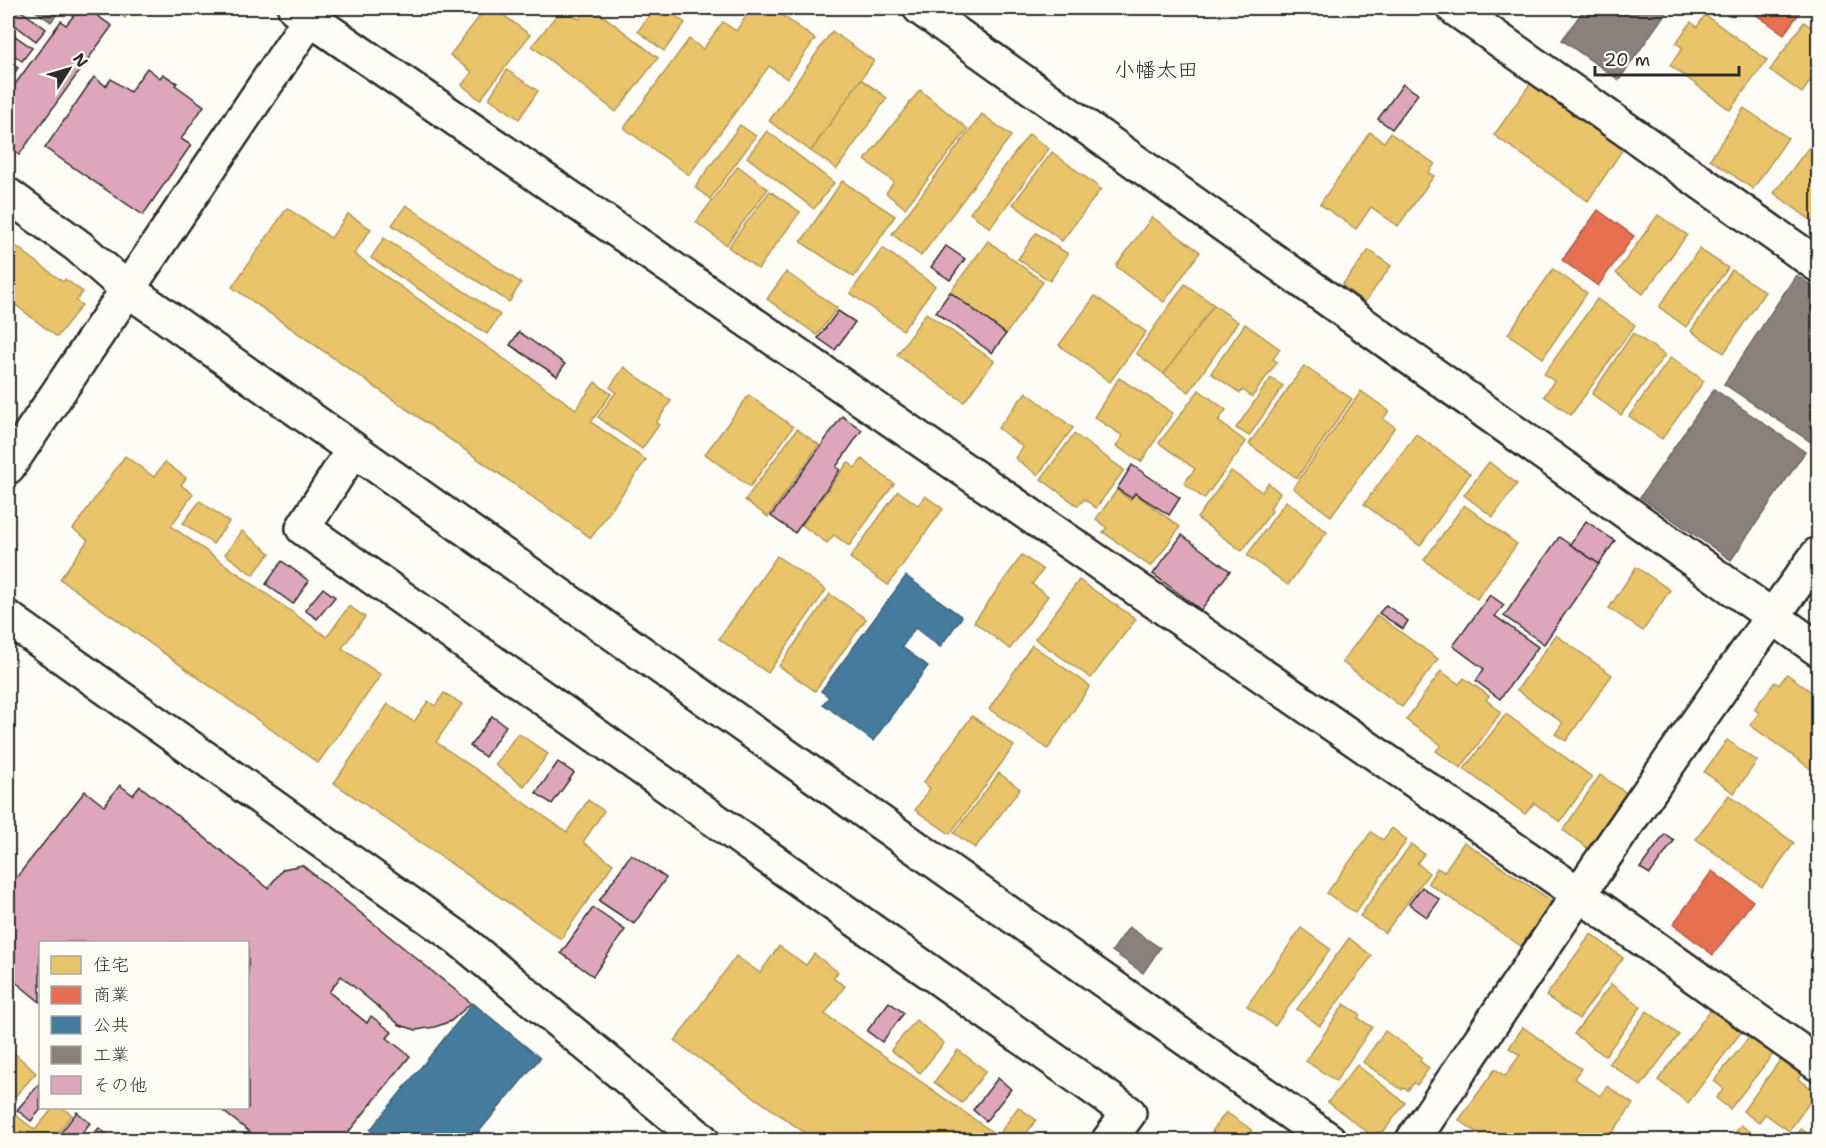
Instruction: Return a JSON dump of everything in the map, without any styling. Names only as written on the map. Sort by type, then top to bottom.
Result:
[{"type":"street","points":[[920,8],[1818,649]]},
{"type":"street","points":[[1454,8],[1818,265]]},
{"type":"street","points":[[8,467],[127,289],[307,11],[1579,894],[1818,1064]]},
{"type":"street","points":[[8,195],[78,246],[127,289],[352,450],[1329,1140]]},
{"type":"street","points":[[352,450],[303,528],[1129,1113],[1109,1140]]},
{"type":"street","points":[[1413,1140],[1579,894],[1772,616],[1818,554]]},
{"type":"street","points":[[8,618],[458,938],[702,1140]]},
{"type":"building: 住宅","points":[[111,8],[132,8],[125,18]]},
{"type":"building: 住宅","points":[[486,8],[494,8],[530,35],[480,100],[462,85],[472,72],[450,55]]},
{"type":"building: 住宅","points":[[562,8],[579,19],[588,8],[593,8],[658,58],[616,112],[532,46]]},
{"type":"building: 住宅","points":[[655,8],[664,8],[685,23],[664,51],[638,31]]},
{"type":"building: 住宅","points":[[752,8],[772,8],[815,39],[787,79],[769,66],[689,175],[624,128],[689,39],[703,49],[723,22],[736,31]]},
{"type":"building: 住宅","points":[[1493,8],[1509,8],[1504,15]]},
{"type":"building: 住宅","points":[[1705,15],[1767,60],[1730,110],[1670,65],[1683,48],[1676,43],[1691,22],[1697,27]]},
{"type":"building: 住宅","points":[[1804,22],[1818,32],[1818,70],[1802,93],[1770,70]]},
{"type":"building: 住宅","points":[[832,31],[874,61],[811,151],[769,121]]},
{"type":"building: 住宅","points":[[507,70],[538,91],[519,119],[489,98]]},
{"type":"building: 住宅","points":[[861,79],[887,98],[837,169],[811,151]]},
{"type":"building: 住宅","points":[[1530,84],[1623,149],[1588,201],[1494,135]]},
{"type":"building: 住宅","points":[[920,90],[968,129],[905,208],[886,193],[894,182],[865,160]]},
{"type":"building: 住宅","points":[[1744,108],[1788,138],[1753,189],[1710,159]]},
{"type":"building: 住宅","points":[[982,114],[1011,136],[921,256],[892,234]]},
{"type":"building: 住宅","points":[[740,125],[756,136],[710,199],[695,187]]},
{"type":"building: 住宅","points":[[767,131],[834,183],[814,209],[747,157]]},
{"type":"building: 住宅","points":[[1370,132],[1384,142],[1390,133],[1435,164],[1428,173],[1434,176],[1398,226],[1371,207],[1356,229],[1320,204]]},
{"type":"building: 住宅","points":[[1029,134],[1049,149],[990,228],[970,213]]},
{"type":"building: 住宅","points":[[1812,143],[1818,148],[1818,221],[1816,224],[1774,193]]},
{"type":"building: 住宅","points":[[1052,152],[1101,189],[1062,241],[1013,204]]},
{"type":"building: 住宅","points":[[738,166],[768,189],[726,245],[696,222]]},
{"type":"building: 住宅","points":[[842,181],[895,216],[854,277],[801,242]]},
{"type":"building: 住宅","points":[[770,191],[800,212],[758,269],[728,247]]},
{"type":"building: 住宅","points":[[406,205],[521,283],[509,302],[392,225]]},
{"type":"building: 住宅","points":[[287,208],[331,238],[348,214],[371,229],[354,254],[576,409],[595,382],[611,394],[591,422],[646,460],[591,538],[232,287]]},
{"type":"building: 住宅","points":[[1658,215],[1687,235],[1643,294],[1616,273]]},
{"type":"building: 住宅","points":[[1152,217],[1200,252],[1164,302],[1116,266]]},
{"type":"building: 住宅","points":[[1036,233],[1068,254],[1050,281],[1018,259]]},
{"type":"building: 住宅","points":[[384,238],[500,315],[487,334],[371,258]]},
{"type":"building: 住宅","points":[[988,241],[1043,282],[1006,334],[950,292]]},
{"type":"building: 住宅","points":[[16,246],[63,282],[65,279],[83,292],[76,301],[82,305],[57,337],[13,303],[8,310],[8,256]]},
{"type":"building: 住宅","points":[[883,248],[935,286],[903,330],[850,293]]},
{"type":"building: 住宅","points":[[1699,249],[1728,268],[1686,327],[1659,307]]},
{"type":"building: 住宅","points":[[1369,250],[1391,266],[1365,302],[1342,285]]},
{"type":"building: 住宅","points":[[1553,269],[1587,293],[1543,358],[1508,334]]},
{"type":"building: 住宅","points":[[1732,270],[1765,292],[1724,353],[1691,331]]},
{"type":"building: 住宅","points":[[786,272],[837,308],[817,335],[767,299]]},
{"type":"building: 住宅","points":[[1185,284],[1214,305],[1164,374],[1136,353]]},
{"type":"building: 住宅","points":[[1095,296],[1146,332],[1110,382],[1059,345]]},
{"type":"building: 住宅","points":[[1597,299],[1635,325],[1571,415],[1544,396],[1554,381],[1544,374]]},
{"type":"building: 住宅","points":[[1214,305],[1238,322],[1189,392],[1164,374]]},
{"type":"building: 住宅","points":[[926,313],[994,361],[964,402],[897,355]]},
{"type":"building: 住宅","points":[[1245,324],[1280,349],[1273,359],[1277,362],[1252,397],[1243,390],[1240,393],[1211,373]]},
{"type":"building: 住宅","points":[[1633,333],[1665,355],[1621,415],[1592,394]]},
{"type":"building: 住宅","points":[[1671,357],[1704,381],[1662,439],[1629,416]]},
{"type":"building: 住宅","points":[[1304,366],[1352,399],[1297,478],[1249,444]]},
{"type":"building: 住宅","points":[[624,367],[671,401],[656,423],[659,425],[642,449],[598,417],[616,392],[610,387]]},
{"type":"building: 住宅","points":[[1119,378],[1173,413],[1141,462],[1116,446],[1123,436],[1094,417]]},
{"type":"building: 住宅","points":[[1271,378],[1283,386],[1249,436],[1236,428]]},
{"type":"building: 住宅","points":[[1199,390],[1226,410],[1218,421],[1246,442],[1204,499],[1184,483],[1195,469],[1159,443]]},
{"type":"building: 住宅","points":[[1361,391],[1389,411],[1383,419],[1395,427],[1331,516],[1293,488]]},
{"type":"building: 住宅","points":[[1026,392],[1073,428],[1038,475],[1015,458],[1023,447],[998,428]]},
{"type":"building: 住宅","points":[[749,395],[793,427],[750,487],[705,454]]},
{"type":"building: 住宅","points":[[797,429],[819,445],[768,517],[745,500]]},
{"type":"building: 住宅","points":[[1074,434],[1124,470],[1096,508],[1084,499],[1078,506],[1041,479]]},
{"type":"building: 住宅","points":[[1416,434],[1470,474],[1420,546],[1364,504]]},
{"type":"building: 住宅","points":[[125,456],[154,477],[165,462],[186,478],[181,485],[193,494],[171,526],[327,637],[349,606],[365,617],[342,648],[381,675],[318,763],[60,579],[88,540],[73,529]]},
{"type":"building: 住宅","points":[[862,459],[894,484],[849,546],[834,535],[827,543],[802,525],[848,462],[855,468]]},
{"type":"building: 住宅","points":[[1489,462],[1517,484],[1493,517],[1464,495]]},
{"type":"building: 住宅","points":[[1231,471],[1262,492],[1268,483],[1280,493],[1270,508],[1272,511],[1242,551],[1197,518]]},
{"type":"building: 住宅","points":[[1117,490],[1130,500],[1135,494],[1180,527],[1151,567],[1103,532],[1107,528],[1096,519]]},
{"type":"building: 住宅","points":[[898,491],[918,505],[925,496],[943,509],[888,585],[850,558]]},
{"type":"building: 住宅","points":[[200,501],[229,522],[213,544],[183,523]]},
{"type":"building: 住宅","points":[[1286,501],[1327,532],[1288,585],[1247,555]]},
{"type":"building: 住宅","points":[[1464,505],[1517,544],[1477,599],[1424,560]]},
{"type":"building: 住宅","points":[[242,531],[270,553],[253,575],[225,554]]},
{"type":"building: 住宅","points":[[1022,555],[1043,570],[1032,584],[1048,596],[1010,649],[974,622]]},
{"type":"building: 住宅","points":[[777,556],[826,590],[768,673],[719,639]]},
{"type":"building: 住宅","points":[[1636,567],[1670,590],[1643,631],[1609,608]]},
{"type":"building: 住宅","points":[[1079,580],[1136,619],[1091,678],[1035,639]]},
{"type":"building: 住宅","points":[[830,594],[866,619],[815,691],[779,666]]},
{"type":"building: 住宅","points":[[1377,615],[1438,659],[1402,707],[1342,662]]},
{"type":"building: 住宅","points":[[1556,635],[1612,675],[1566,741],[1555,734],[1563,723],[1517,690]]},
{"type":"building: 住宅","points":[[1032,645],[1090,686],[1048,749],[989,709]]},
{"type":"building: 住宅","points":[[1441,671],[1459,684],[1464,678],[1489,696],[1486,700],[1501,712],[1461,768],[1436,751],[1441,745],[1406,720]]},
{"type":"building: 住宅","points":[[1787,674],[1818,697],[1818,759],[1811,769],[1750,725],[1759,713],[1754,709],[1775,682],[1779,685]]},
{"type":"building: 住宅","points":[[444,693],[462,704],[436,742],[567,832],[588,800],[604,811],[583,842],[613,864],[561,939],[334,783],[388,704],[414,722],[428,701],[435,706]]},
{"type":"building: 住宅","points":[[1506,714],[1592,777],[1560,822],[1534,803],[1525,814],[1464,769]]},
{"type":"building: 住宅","points":[[972,716],[1014,746],[950,834],[915,810],[930,788],[923,783]]},
{"type":"building: 住宅","points":[[518,733],[548,754],[524,786],[495,765]]},
{"type":"building: 住宅","points":[[1727,740],[1757,761],[1734,793],[1704,772]]},
{"type":"building: 住宅","points":[[999,773],[1020,789],[975,848],[954,833]]},
{"type":"building: 住宅","points":[[1600,775],[1628,794],[1589,849],[1563,830]]},
{"type":"building: 住宅","points":[[1729,795],[1794,843],[1762,887],[1696,839]]},
{"type":"building: 住宅","points":[[1392,828],[1407,840],[1355,913],[1327,893],[1371,832],[1383,840]]},
{"type":"building: 住宅","points":[[1464,842],[1552,901],[1521,946],[1428,883],[1437,868],[1444,872]]},
{"type":"building: 住宅","points":[[1411,844],[1424,854],[1417,863],[1429,873],[1385,933],[1360,916]]},
{"type":"building: 住宅","points":[[1301,928],[1330,949],[1275,1026],[1247,1006]]},
{"type":"building: 住宅","points":[[1591,934],[1623,958],[1579,1019],[1546,996]]},
{"type":"building: 住宅","points":[[1349,938],[1372,956],[1320,1026],[1297,1009]]},
{"type":"building: 住宅","points":[[779,946],[806,965],[814,954],[838,972],[833,978],[845,986],[825,1014],[998,1136],[1018,1107],[1036,1120],[1022,1140],[815,1140],[675,1041],[736,956],[760,973]]},
{"type":"building: 住宅","points":[[1611,984],[1641,1007],[1605,1056],[1574,1034]]},
{"type":"building: 住宅","points":[[1344,1004],[1360,1014],[1358,1018],[1372,1027],[1336,1081],[1306,1061]]},
{"type":"building: 住宅","points":[[1712,1008],[1742,1031],[1688,1103],[1658,1080]]},
{"type":"building: 住宅","points":[[1647,1011],[1679,1035],[1641,1086],[1609,1063]]},
{"type":"building: 住宅","points":[[916,1020],[944,1043],[920,1073],[891,1050]]},
{"type":"building: 住宅","points":[[1523,1027],[1581,1069],[1574,1078],[1600,1096],[1607,1086],[1633,1104],[1607,1140],[1488,1140],[1459,1120],[1495,1069],[1505,1076],[1520,1055],[1509,1048]]},
{"type":"building: 住宅","points":[[1385,1031],[1422,1057],[1420,1061],[1429,1068],[1417,1085],[1414,1083],[1408,1090],[1403,1088],[1402,1090],[1363,1062]]},
{"type":"building: 住宅","points":[[1750,1036],[1774,1053],[1730,1109],[1716,1098],[1724,1089],[1714,1081]]},
{"type":"building: 住宅","points":[[10,1049],[36,1073],[8,1104],[8,1051]]},
{"type":"building: 住宅","points":[[958,1050],[986,1071],[962,1103],[934,1082]]},
{"type":"building: 住宅","points":[[1781,1059],[1802,1073],[1798,1079],[1817,1092],[1789,1131],[1765,1114],[1759,1123],[1743,1111]]},
{"type":"building: 住宅","points":[[1357,1065],[1405,1103],[1384,1131],[1370,1134],[1328,1102]]},
{"type":"building: 住宅","points":[[8,1109],[35,1130],[52,1109],[64,1109],[72,1115],[52,1140],[8,1140]]},
{"type":"building: 住宅","points":[[1226,1112],[1252,1130],[1245,1140],[1206,1140]]},
{"type":"building: 住宅","points":[[1741,1125],[1762,1140],[1730,1140]]},
{"type":"building: 住宅","points":[[1801,1129],[1817,1140],[1793,1140]]},
{"type":"building: 商業","points":[[1746,8],[1803,8],[1784,34]]},
{"type":"building: 商業","points":[[1598,210],[1634,236],[1598,286],[1562,260]]},
{"type":"building: 商業","points":[[1712,871],[1753,901],[1713,955],[1673,924]]},
{"type":"building: 公共","points":[[906,576],[962,617],[940,647],[915,628],[902,647],[928,666],[873,741],[823,704],[829,697],[821,691]]},
{"type":"building: 公共","points":[[473,1003],[540,1058],[472,1140],[383,1140],[370,1130]]},
{"type":"building: 工業","points":[[31,8],[62,8],[51,22]]},
{"type":"building: 工業","points":[[1585,8],[1669,8],[1619,80],[1562,40]]},
{"type":"building: 工業","points":[[1796,275],[1818,290],[1818,437],[1814,444],[1724,384]]},
{"type":"building: 工業","points":[[1714,389],[1805,452],[1731,560],[1640,497]]},
{"type":"building: 工業","points":[[1129,927],[1160,948],[1143,973],[1112,951]]},
{"type":"building: その他","points":[[8,8],[17,8],[46,29],[36,41],[8,20]]},
{"type":"building: その他","points":[[80,8],[86,8],[112,26],[19,155],[8,146],[8,94],[61,21],[66,25]]},
{"type":"building: その他","points":[[11,33],[32,48],[22,61],[8,51],[8,39]]},
{"type":"building: その他","points":[[8,60],[18,68],[8,82]]},
{"type":"building: その他","points":[[147,68],[160,78],[163,74],[177,83],[175,85],[204,106],[181,139],[191,145],[143,215],[45,148],[94,77],[106,86],[111,79],[130,92]]},
{"type":"building: その他","points":[[1403,84],[1418,94],[1392,129],[1378,119]]},
{"type":"building: その他","points":[[946,246],[965,259],[950,280],[931,267]]},
{"type":"building: その他","points":[[950,292],[1006,334],[992,353],[936,312]]},
{"type":"building: その他","points":[[838,311],[855,322],[835,350],[818,338]]},
{"type":"building: その他","points":[[519,332],[565,364],[557,376],[510,345]]},
{"type":"building: その他","points":[[842,416],[862,430],[836,467],[840,470],[795,533],[771,516]]},
{"type":"building: その他","points":[[1132,465],[1180,498],[1169,515],[1135,493],[1131,498],[1117,489]]},
{"type":"building: その他","points":[[1586,521],[1615,541],[1599,564],[1570,544]]},
{"type":"building: その他","points":[[1182,535],[1230,571],[1201,610],[1153,574]]},
{"type":"building: その他","points":[[1559,537],[1599,564],[1544,644],[1504,616]]},
{"type":"building: その他","points":[[282,561],[309,581],[293,604],[266,584]]},
{"type":"building: その他","points":[[323,588],[335,597],[317,619],[305,610]]},
{"type":"building: その他","points":[[1490,595],[1504,605],[1495,616],[1538,647],[1500,699],[1476,681],[1484,669],[1453,646]]},
{"type":"building: その他","points":[[1386,605],[1408,621],[1403,629],[1379,613]]},
{"type":"building: その他","points":[[492,716],[506,726],[485,757],[470,746]]},
{"type":"building: その他","points":[[558,762],[574,773],[552,804],[536,793]]},
{"type":"building: その他","points":[[120,785],[133,795],[140,786],[268,888],[283,869],[302,865],[471,1003],[451,1021],[435,1027],[416,1030],[400,1025],[341,976],[329,992],[367,1023],[371,1016],[392,1032],[387,1038],[410,1056],[342,1140],[260,1140],[220,1109],[249,1109],[249,941],[39,941],[39,1001],[8,976],[8,888],[85,791],[104,806]]},
{"type":"building: その他","points":[[1665,834],[1674,841],[1650,874],[1640,868]]},
{"type":"building: その他","points":[[631,854],[666,878],[634,924],[599,901]]},
{"type":"building: その他","points":[[1422,887],[1440,900],[1427,917],[1409,904]]},
{"type":"building: その他","points":[[593,908],[625,930],[593,976],[561,953]]},
{"type":"building: その他","points":[[889,1002],[904,1013],[882,1042],[867,1031]]},
{"type":"building: その他","points":[[998,1078],[1011,1089],[986,1121],[973,1110]]},
{"type":"building: その他","points":[[39,1084],[39,1109],[41,1109],[31,1121],[17,1110]]},
{"type":"building: その他","points":[[77,1112],[90,1123],[76,1140],[55,1140]]},
{"type":"building: その他","points":[[99,1128],[114,1140],[88,1140]]},
{"type":"district","name":"小幡太田","points":[[1156,70]]}]
